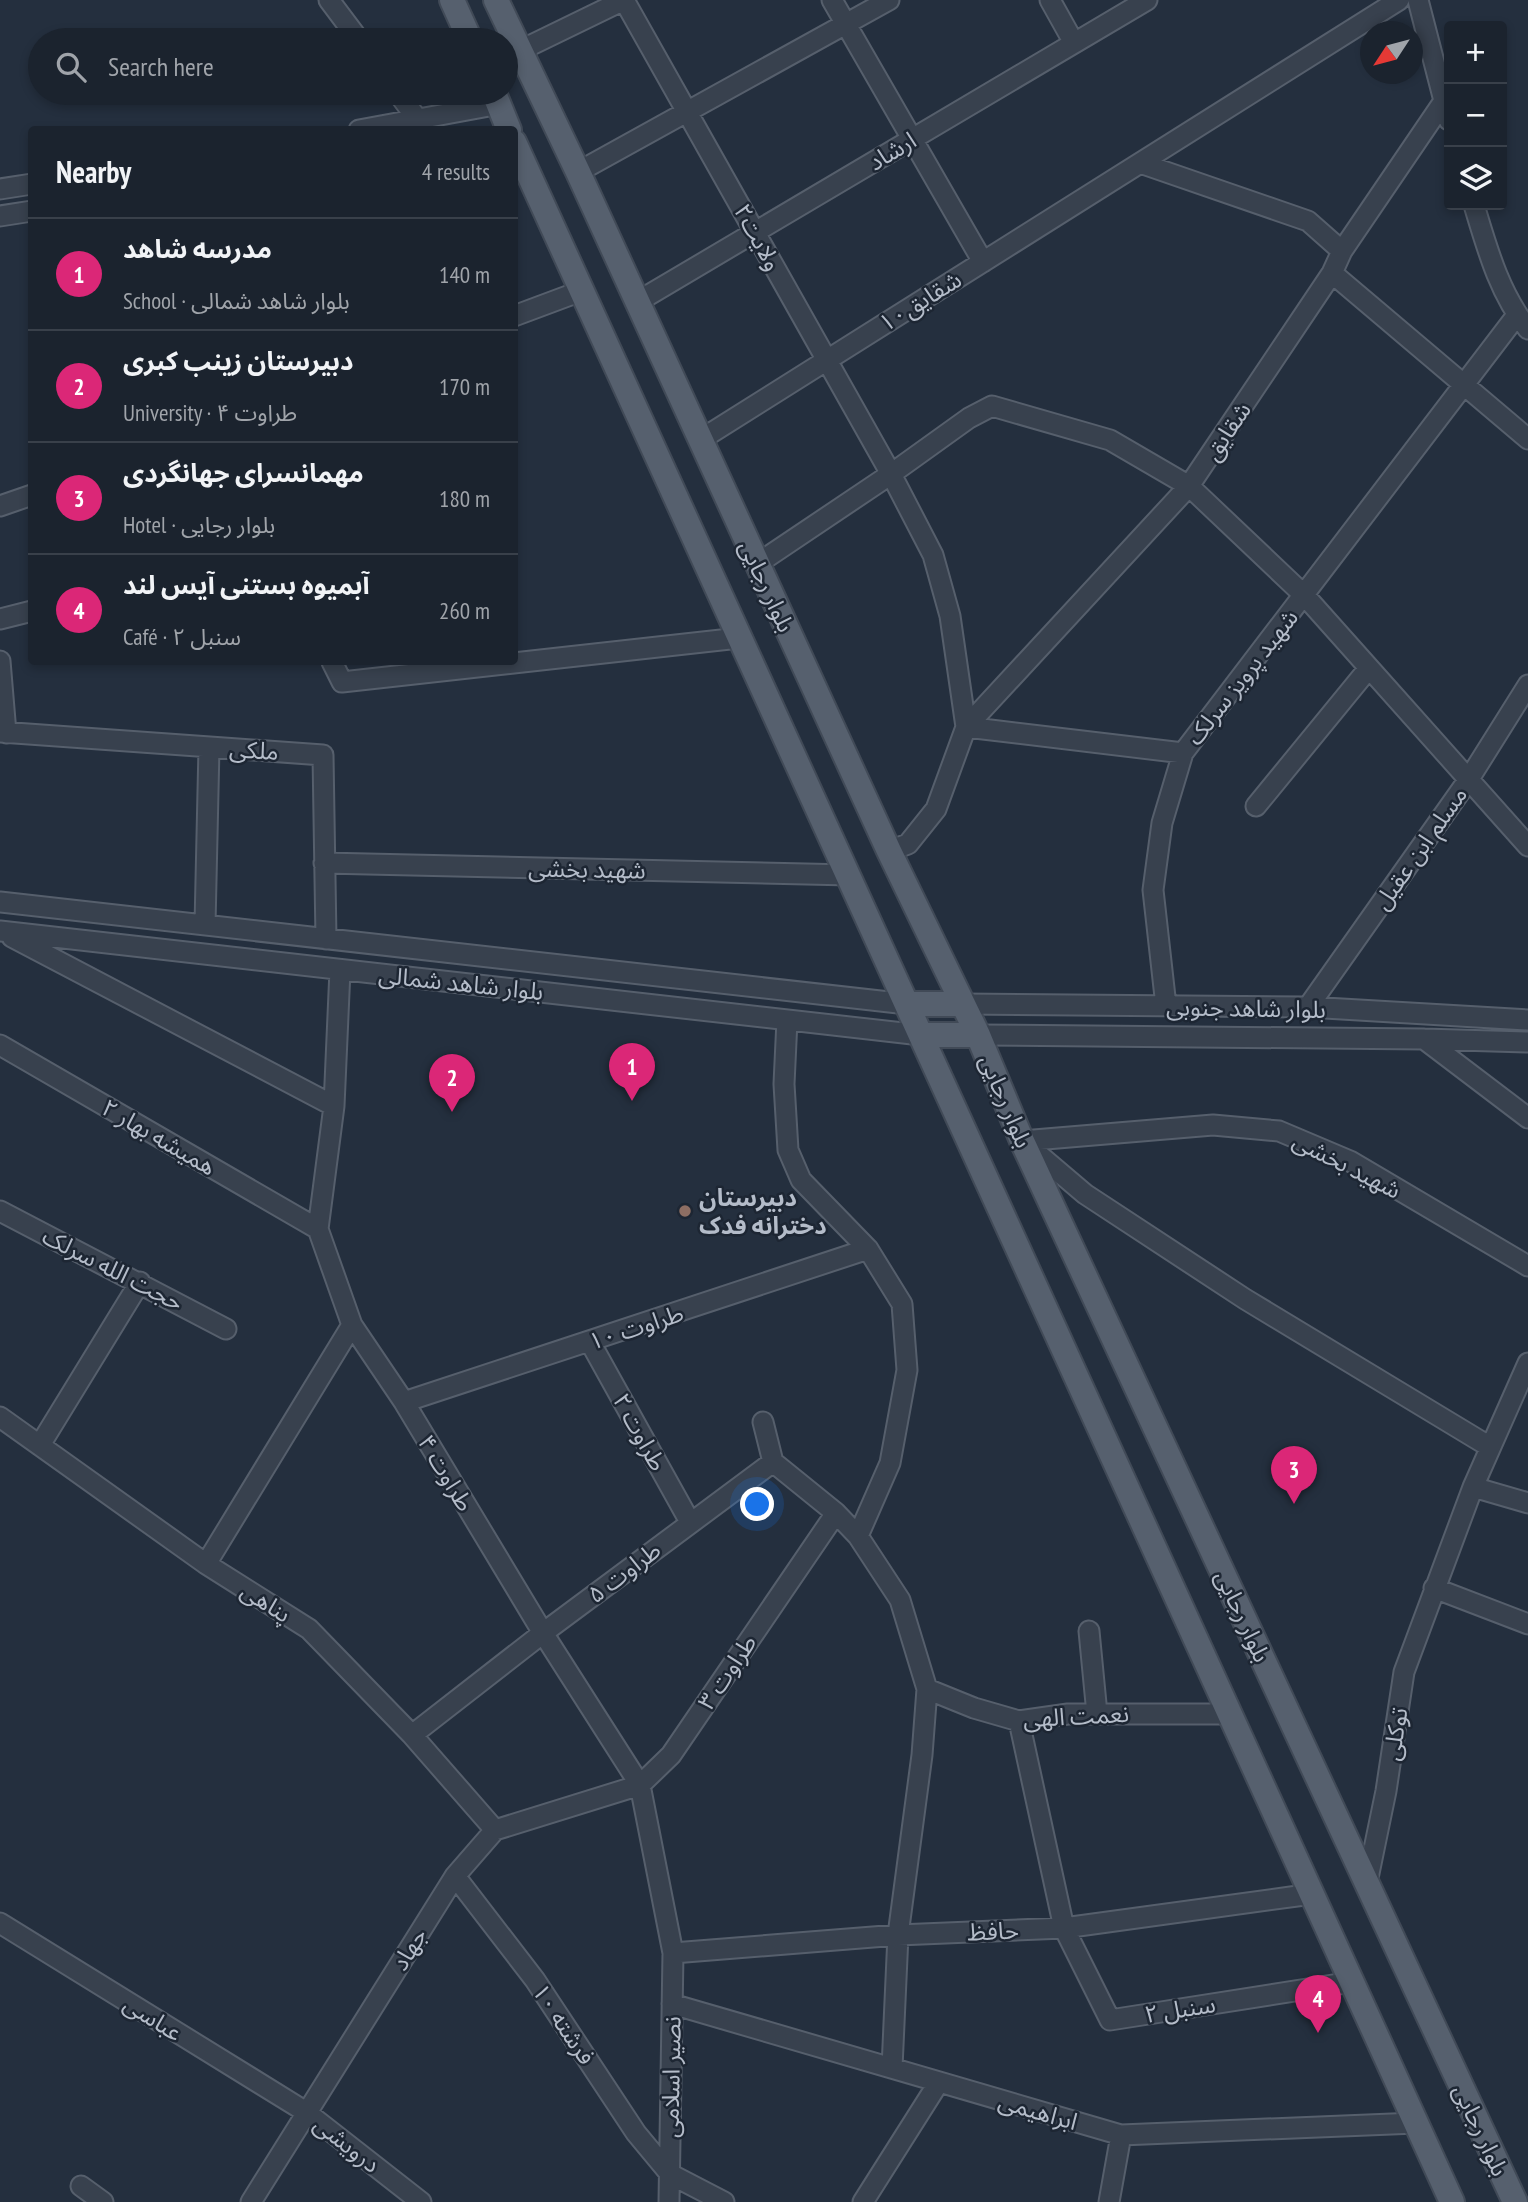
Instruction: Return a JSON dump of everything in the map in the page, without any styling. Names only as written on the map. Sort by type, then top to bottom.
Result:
[{"type":"main road","points":[[452,0],[465,28]]},
{"type":"main road","name":"بلوار رجایی","points":[[496,0],[509,28]]},
{"type":"main road","name":"بلوار رجایی","points":[[519,51],[578,172],[889,851],[978,1035],[1022,1141],[1515,2202]]},
{"type":"main road","points":[[499,105],[507,126]]},
{"type":"main road","name":"بلوار رجایی","points":[[518,151],[1452,2202]]},
{"type":"main road","points":[[907,1003],[963,1004]]},
{"type":"main road","points":[[921,1035],[978,1035]]},
{"type":"street","points":[[329,0],[350,28]]},
{"type":"street","points":[[519,51],[624,0]]},
{"type":"street","name":"ولایت۲","points":[[624,0],[891,474],[933,555],[950,616],[966,727]]},
{"type":"street","points":[[832,0],[983,262]]},
{"type":"street","points":[[578,172],[889,0]]},
{"type":"street","points":[[1050,0],[1074,43]]},
{"type":"street","name":"ارشاد","points":[[637,302],[1147,0]]},
{"type":"street","name":"شقایق۱۰","points":[[700,440],[1399,0]]},
{"type":"street","points":[[1418,0],[1444,99]]},
{"type":"street","points":[[407,105],[418,120]]},
{"type":"street","points":[[383,126],[474,105]]},
{"type":"street","name":"شقایق","points":[[966,727],[1189,486],[1332,273],[1342,251],[1444,114]]},
{"type":"street","points":[[1140,163],[1308,221],[1342,251]]},
{"type":"street","points":[[0,190],[28,185]]},
{"type":"street","points":[[1475,210],[1491,264],[1523,322]]},
{"type":"street","points":[[0,216],[28,212]]},
{"type":"street","points":[[1332,273],[1528,439]]},
{"type":"street","points":[[518,315],[581,291]]},
{"type":"street","name":"شهید پرویز سرلک","points":[[1166,1006],[1153,890],[1162,823],[1183,753],[1464,384],[1523,322]]},
{"type":"street","points":[[757,564],[969,418],[992,405],[1110,440],[1189,486],[1305,596],[1528,846]]},
{"type":"street","points":[[0,506],[28,496]]},
{"type":"street","points":[[0,619],[28,612]]},
{"type":"street","points":[[518,662],[739,638]]},
{"type":"street","points":[[0,661],[3,733]]},
{"type":"street","points":[[334,665],[342,682],[495,665]]},
{"type":"street","points":[[1256,806],[1369,668]]},
{"type":"street","name":"مسلم ابن عقیل","points":[[1308,1007],[1469,779],[1528,685]]},
{"type":"street","points":[[889,851],[908,844],[936,809],[966,727],[1183,753]]},
{"type":"street","name":"ملکی","points":[[3,733],[323,755],[326,939]]},
{"type":"street","points":[[205,925],[209,747]]},
{"type":"street","name":"شهید بخشی","points":[[324,863],[850,875]]},
{"type":"street","name":"بلوار شاهد شمالی","points":[[0,902],[907,1003]]},
{"type":"street","points":[[1,931],[334,1105]]},
{"type":"street","name":"بلوار شاهد شمالی","points":[[1,931],[921,1035]]},
{"type":"street","name":"طراوت ۴","points":[[340,970],[334,1105],[318,1229],[352,1325],[404,1402],[543,1633],[640,1785],[673,1953]]},
{"type":"street","name":"بلوار شاهد جنوبی","points":[[963,1004],[1308,1007],[1528,1020]]},
{"type":"street","points":[[788,1020],[784,1084],[788,1150],[801,1180],[868,1249],[902,1304],[906,1370],[890,1464],[858,1536]]},
{"type":"street","name":"بلوار شاهد جنوبی","points":[[978,1035],[1424,1038],[1528,1042]]},
{"type":"street","points":[[1424,1038],[1528,1118]]},
{"type":"street","name":"همیشه بهار ۲","points":[[0,1045],[318,1229]]},
{"type":"street","name":"شهید بخشی","points":[[1022,1141],[1213,1125],[1279,1131],[1350,1161],[1528,1266]]},
{"type":"street","points":[[1022,1141],[1084,1194],[1233,1292],[1490,1447]]},
{"type":"street","name":"حجت الله سرلک","points":[[0,1211],[226,1328]]},
{"type":"street","name":"طراوت ۱۰","points":[[404,1402],[868,1249]]},
{"type":"street","points":[[40,1445],[140,1282]]},
{"type":"street","points":[[206,1563],[352,1325]]},
{"type":"street","name":"طراوت ۲","points":[[590,1342],[690,1522]]},
{"type":"street","name":"توکلی","points":[[1367,1883],[1386,1791],[1404,1672],[1473,1487],[1528,1363]]},
{"type":"street","name":"پناهی","points":[[0,1418],[206,1563],[309,1629],[412,1735],[495,1830]]},
{"type":"street","points":[[763,1422],[773,1462],[836,1513],[858,1536],[900,1600],[927,1689],[922,1755],[898,1935],[892,2068]]},
{"type":"street","name":"طراوت ۵","points":[[412,1735],[543,1633],[773,1462]]},
{"type":"street","points":[[1473,1487],[1528,1503]]},
{"type":"street","name":"طراوت ۳","points":[[640,1785],[671,1755],[836,1513]]},
{"type":"street","points":[[1434,1588],[1528,1624]]},
{"type":"street","points":[[1089,1631],[1097,1714]]},
{"type":"street","name":"نعمت الهی","points":[[927,1689],[974,1708],[1019,1721],[1068,1714],[1230,1714]]},
{"type":"street","points":[[1019,1721],[1064,1928]]},
{"type":"street","points":[[495,1830],[640,1785]]},
{"type":"street","name":"جهاد","points":[[251,2202],[455,1876],[495,1830]]},
{"type":"street","name":"فرشته ۱۰","points":[[455,1876],[535,1980],[636,2133],[670,2174]]},
{"type":"street","name":"حافظ","points":[[673,1953],[898,1935],[1064,1928],[1312,1894]]},
{"type":"street","name":"عباسی","points":[[0,1923],[306,2112]]},
{"type":"street","name":"سنبل ۲","points":[[1064,1928],[1110,2020],[1352,1982]]},
{"type":"street","name":"نصیر اسلامی","points":[[669,2202],[673,1953]]},
{"type":"street","name":"ابراهیمی","points":[[673,2004],[1121,2135],[1416,2123]]},
{"type":"street","points":[[863,2202],[939,2082]]},
{"type":"street","name":"درویشی","points":[[306,2112],[421,2202]]},
{"type":"street","points":[[1109,2202],[1121,2135]]},
{"type":"street","points":[[670,2174],[724,2202]]},
{"type":"street","points":[[81,2186],[103,2202]]},
{"type":"place","name":"مدرسه شاهد","points":[[632,1101]]},
{"type":"place","name":"دبیرستان زینب کبری","points":[[452,1112]]},
{"type":"place","name":"دبیرستان دخترانه فدک","points":[[685,1211]]},
{"type":"place","name":"مهمانسرای جهانگردی","points":[[1294,1504]]},
{"type":"place","name":"آبمیوه بستنی آیس لند","points":[[1318,2033]]}]
